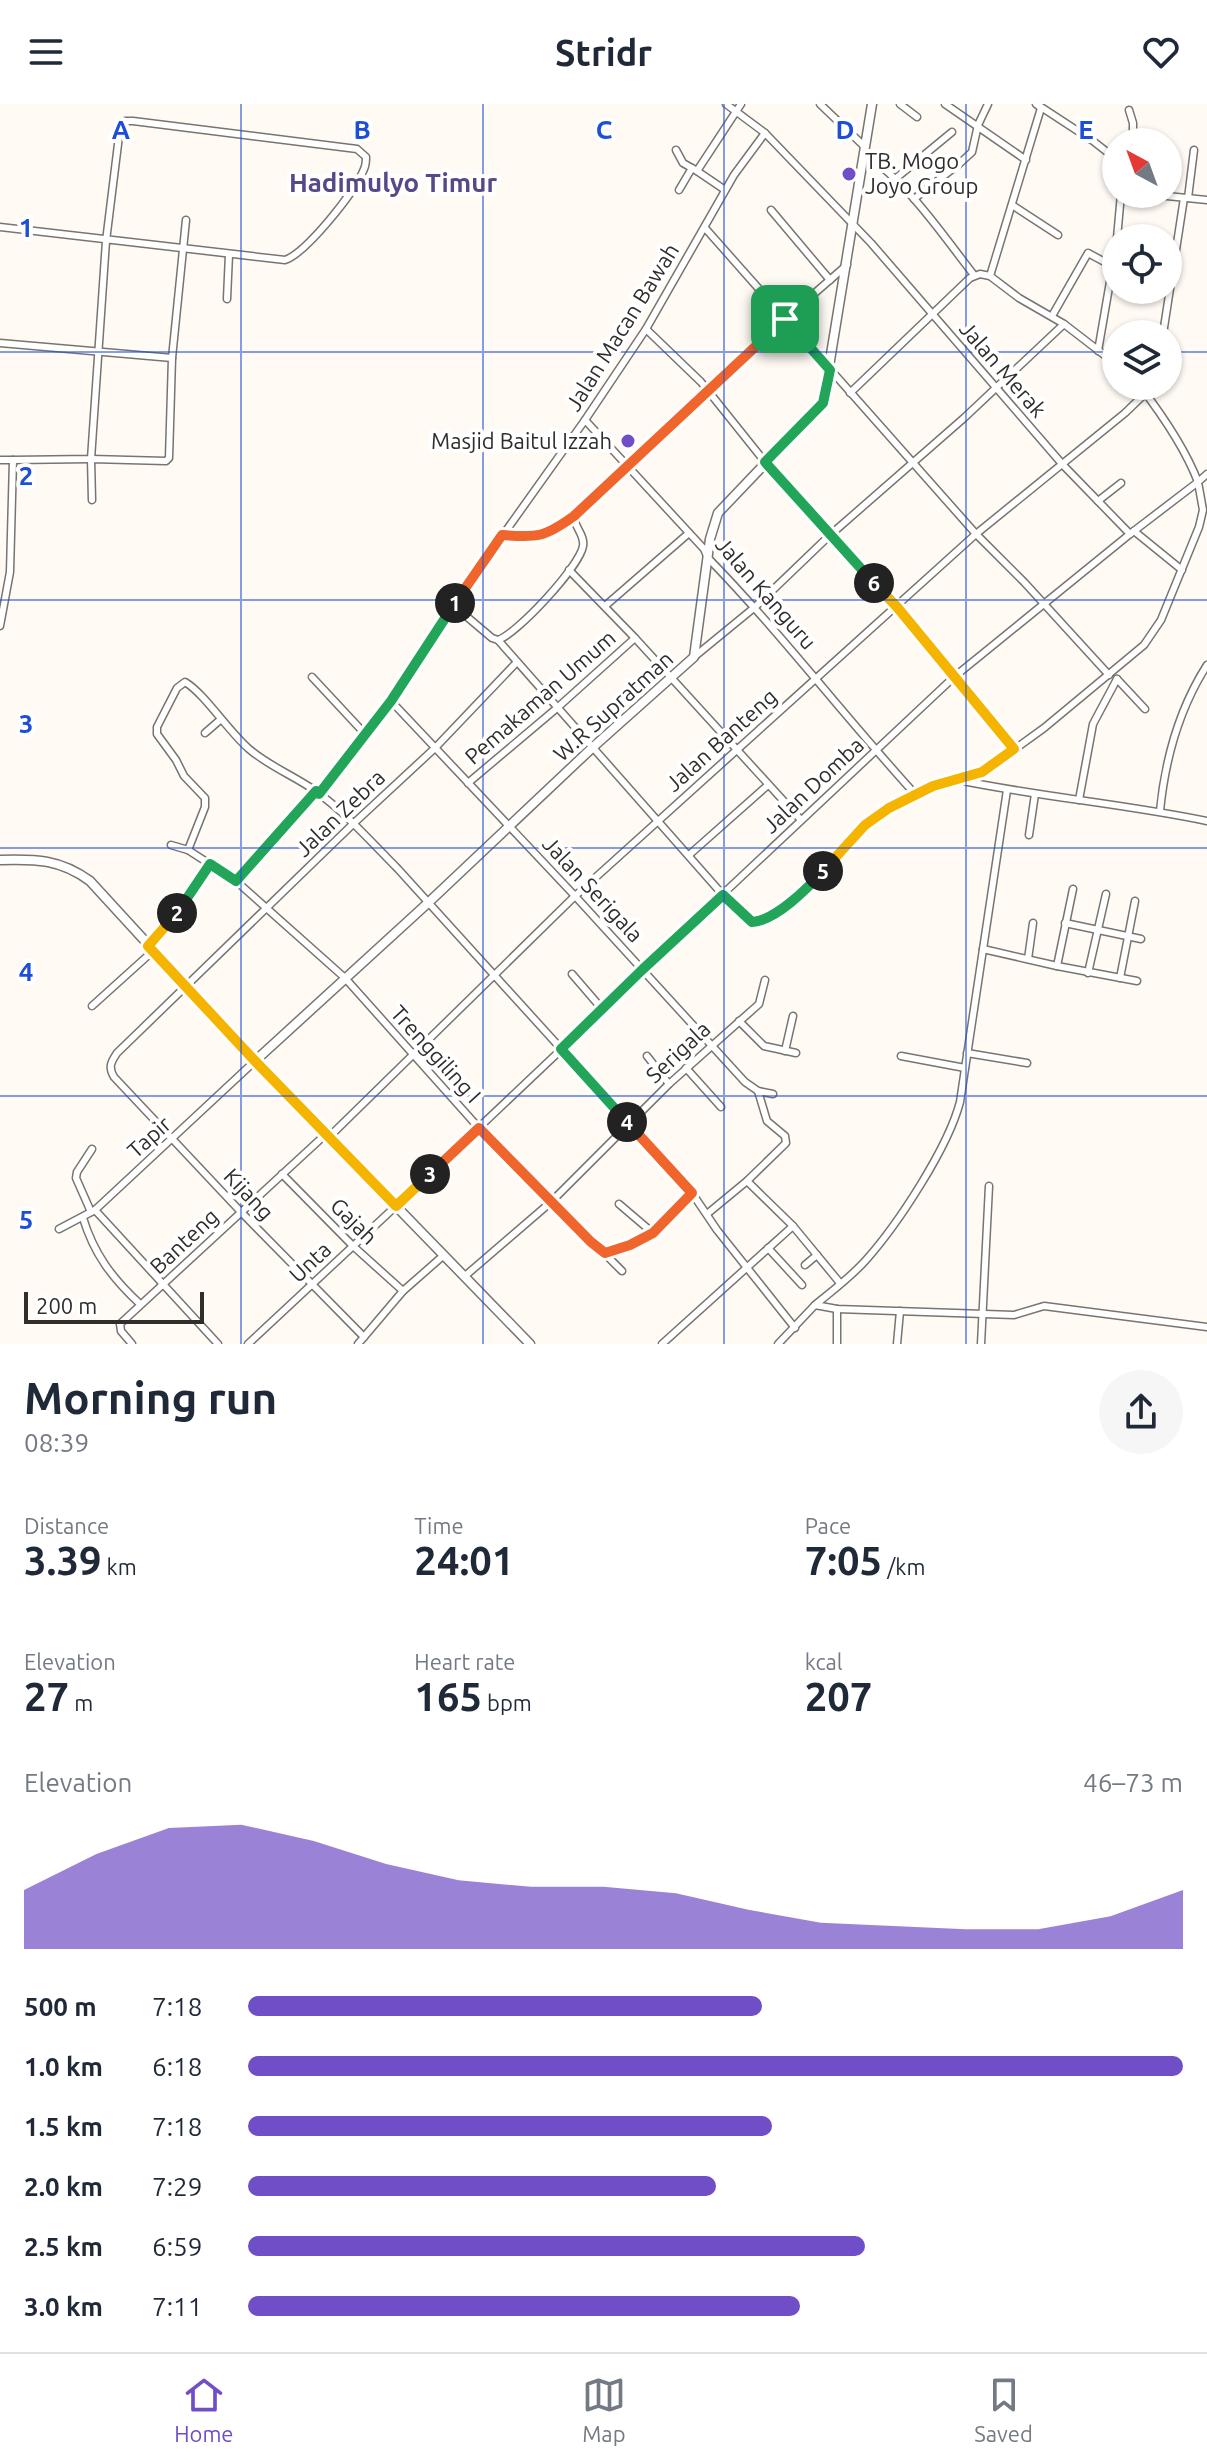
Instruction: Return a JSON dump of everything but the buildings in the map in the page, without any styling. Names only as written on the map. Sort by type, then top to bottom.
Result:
[{"type":"street","name":"Jalan Merak","points":[[726,104],[765,133],[853,225],[1098,501],[1132,533],[1182,570]]},
{"type":"street","points":[[679,190],[741,104]]},
{"type":"street","points":[[820,104],[914,199],[974,275]]},
{"type":"street","name":"W.R Supratman","points":[[255,1061],[694,657],[711,529],[718,513],[823,403],[872,104]]},
{"type":"street","points":[[900,104],[917,117]]},
{"type":"street","points":[[945,104],[1026,160]]},
{"type":"street","points":[[914,199],[967,157],[974,147],[978,125],[988,104]]},
{"type":"street","points":[[990,276],[1040,105],[1102,148]]},
{"type":"street","points":[[1129,110],[1133,128]]},
{"type":"street","points":[[0,227],[106,241],[285,260],[297,254],[338,209],[364,169],[366,157],[357,149],[125,121],[120,128],[106,241],[91,459],[92,500]]},
{"type":"street","points":[[895,179],[952,132]]},
{"type":"street","name":"Jalan Macan Bawah","points":[[236,881],[318,792],[391,701],[453,605],[646,329],[725,190],[765,133]]},
{"type":"street","points":[[676,150],[680,160],[725,190]]},
{"type":"street","points":[[1165,320],[1194,150]]},
{"type":"street","points":[[1182,198],[1207,200]]},
{"type":"street","points":[[1012,205],[1058,235]]},
{"type":"street","points":[[771,210],[830,280]]},
{"type":"street","points":[[0,460],[166,461],[169,458],[172,358],[186,220]]},
{"type":"street","points":[[705,228],[976,534],[1145,709]]},
{"type":"street","points":[[1052,316],[1088,253],[1102,261]]},
{"type":"street","points":[[227,299],[229,254]]},
{"type":"street","points":[[502,535],[534,537],[555,530],[574,516],[847,265]]},
{"type":"street","points":[[850,393],[974,275],[990,276],[1019,298],[1064,324],[1102,354]]},
{"type":"street","points":[[1098,351],[1107,304]]},
{"type":"street","points":[[694,657],[755,607],[1064,324]]},
{"type":"street","points":[[646,329],[708,391],[829,536],[897,607],[1014,749]]},
{"type":"street","points":[[0,343],[172,358]]},
{"type":"street","name":"Jalan Banteng","points":[[327,1136],[414,1056],[575,896],[815,678],[976,534],[1139,400]]},
{"type":"street","points":[[453,605],[498,640],[723,895],[752,922],[762,921],[807,889],[865,825],[915,794],[986,770],[1111,674],[1153,633],[1182,570],[1203,510],[1191,464],[1150,400]]},
{"type":"street","name":"Jalan Kanguru","points":[[585,420],[704,549],[708,558],[755,607],[875,751],[915,794]]},
{"type":"street","points":[[0,626],[10,572],[13,460]]},
{"type":"street","name":"Jalan Domba","points":[[396,1206],[954,677],[1207,474]]},
{"type":"street","points":[[1098,501],[1121,483]]},
{"type":"street","points":[[498,640],[514,630],[551,594],[569,570],[583,545],[574,516]]},
{"type":"street","name":"Pemakaman Umum","points":[[605,606],[689,533]]},
{"type":"street","points":[[569,570],[801,820]]},
{"type":"street","name":"Pemakaman Umum","points":[[468,783],[635,638]]},
{"type":"street","name":"Jalan Zebra","points":[[111,1073],[110,1064],[117,1053],[435,748],[517,662]]},
{"type":"street","points":[[1160,811],[1171,743],[1207,665]]},
{"type":"street","points":[[312,677],[366,735]]},
{"type":"street","points":[[1079,800],[1093,724],[1117,679]]},
{"type":"street","points":[[188,850],[205,807],[205,798],[184,776],[176,760],[158,738],[157,727],[177,688],[185,682],[257,756],[318,792],[429,902],[692,1193],[795,1328]]},
{"type":"street","name":"Jalan Serigala","points":[[391,701],[643,969],[711,1046],[745,1082],[758,1091]]},
{"type":"street","points":[[205,733],[220,720]]},
{"type":"street","points":[[954,779],[1207,821]]},
{"type":"street","points":[[689,855],[768,785]]},
{"type":"street","points":[[778,1344],[876,1247],[921,1183],[955,1118],[1007,790]]},
{"type":"street","points":[[1029,835],[1035,794]]},
{"type":"street","name":"Trenggiling I","points":[[171,845],[188,850],[236,881],[345,978],[479,1128],[622,1271]]},
{"type":"street","points":[[0,860],[44,861],[74,870],[107,899],[255,1061],[530,1344]]},
{"type":"street","points":[[92,1006],[150,949],[210,864]]},
{"type":"street","points":[[1057,966],[1073,889]]},
{"type":"street","points":[[1088,973],[1106,894]]},
{"type":"street","points":[[1120,978],[1135,901]]},
{"type":"street","points":[[1028,959],[1033,923]]},
{"type":"street","points":[[1065,923],[1141,939]]},
{"type":"street","points":[[983,949],[1137,981]]},
{"type":"street","points":[[572,974],[603,1010]]},
{"type":"street","name":"Serigala","points":[[465,1276],[551,1202],[669,1084],[759,1004],[765,980]]},
{"type":"street","points":[[785,1051],[793,1016]]},
{"type":"street","points":[[739,1021],[764,1046],[796,1053]]},
{"type":"street","points":[[967,1053],[1027,1063]]},
{"type":"street","points":[[647,1056],[669,1084]]},
{"type":"street","points":[[901,1056],[965,1068]]},
{"type":"street","name":"Tapir","points":[[59,1229],[93,1211],[255,1061]]},
{"type":"street","points":[[686,1068],[721,1107]]},
{"type":"street","name":"Kijang","points":[[111,1073],[364,1337]]},
{"type":"street","points":[[707,1214],[786,1143],[787,1139],[767,1121],[758,1091],[773,1094]]},
{"type":"street","name":"Banteng","points":[[132,1344],[119,1327],[140,1304],[327,1136]]},
{"type":"street","points":[[92,1149],[76,1178],[93,1211],[218,1344]]},
{"type":"street","name":"Gajah","points":[[282,1174],[353,1246],[403,1291]]},
{"type":"street","points":[[747,1181],[793,1226],[840,1283]]},
{"type":"street","points":[[981,1344],[989,1186]]},
{"type":"street","points":[[605,1253],[653,1233],[692,1193]]},
{"type":"street","points":[[619,1204],[653,1233]]},
{"type":"street","name":"Unta","points":[[248,1344],[396,1206]]},
{"type":"street","points":[[83,1218],[98,1257],[140,1304]]},
{"type":"street","points":[[662,1344],[793,1226]]},
{"type":"street","points":[[768,1248],[802,1285]]},
{"type":"street","points":[[358,1344],[403,1291],[444,1255]]},
{"type":"street","points":[[805,1265],[817,1255]]},
{"type":"street","points":[[815,1305],[837,1309],[1014,1315],[1044,1306],[1207,1327]]},
{"type":"street","points":[[837,1309],[837,1344]]},
{"type":"street","points":[[897,1344],[900,1311]]},
{"type":"place","name":"TB. Mogo Joyo Group","points":[[849,174]]},
{"type":"place","name":"Masjid Baitul Izzah","points":[[628,441]]},
{"type":"district","name":"Hadimulyo Timur","points":[[393,183]]},
{"type":"route","points":[[785,319],[830,370],[823,403],[765,462],[829,536],[897,607],[1014,749],[982,772],[933,786],[874,818],[807,889],[762,921],[752,922],[723,895],[561,1049],[692,1193],[653,1233],[605,1253],[479,1128],[396,1206],[148,946],[170,923],[210,864],[236,881],[316,791],[319,794],[391,701],[502,535],[534,537],[555,530],[574,516],[785,319]]}]
